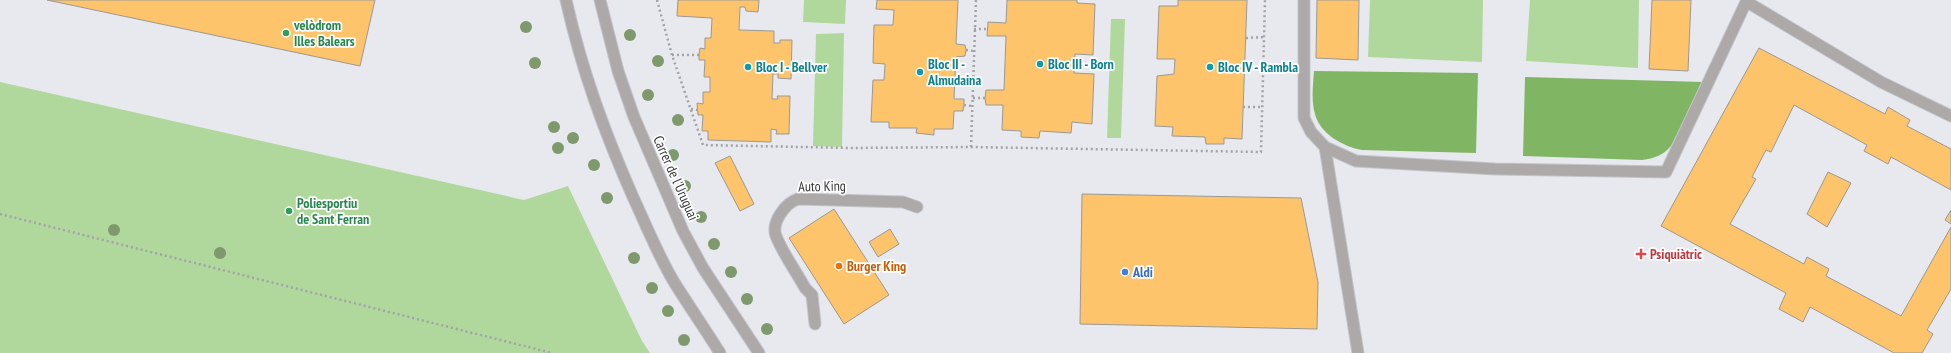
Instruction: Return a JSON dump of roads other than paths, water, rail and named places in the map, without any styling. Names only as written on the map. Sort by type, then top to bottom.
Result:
[{"type":"street","points":[[566,0],[587,82],[606,136],[644,222],[674,281],[720,353]]},
{"type":"street","name":"Carrer de l'Uruguai","points":[[600,0],[618,71],[634,117],[683,231],[703,268],[759,353]]},
{"type":"street","points":[[1304,0],[1304,118],[1311,132],[1325,147],[1356,162],[1495,169],[1666,172],[1747,1],[1882,82],[1951,116]]},
{"type":"street","points":[[1325,147],[1358,353]]},
{"type":"street","name":"Auto King","points":[[815,324],[812,296],[805,288],[776,236],[776,225],[784,209],[794,200],[798,199],[903,202],[916,207]]},
{"type":"place","name":"velòdrom Illes Balears","points":[[286,33]]},
{"type":"place","name":"Bloc III - Born","points":[[1040,64]]},
{"type":"place","name":"Bloc I - Bellver","points":[[748,67]]},
{"type":"place","name":"Bloc IV - Rambla","points":[[1210,67]]},
{"type":"place","name":"Bloc II - Almudaina","points":[[920,72]]},
{"type":"place","name":"Poliesportiu de Sant Ferran","points":[[289,211]]},
{"type":"place","name":"Psiquiàtric","points":[[1641,254]]},
{"type":"place","name":"Burger King","points":[[839,266]]},
{"type":"place","name":"Aldi","points":[[1125,272]]}]
